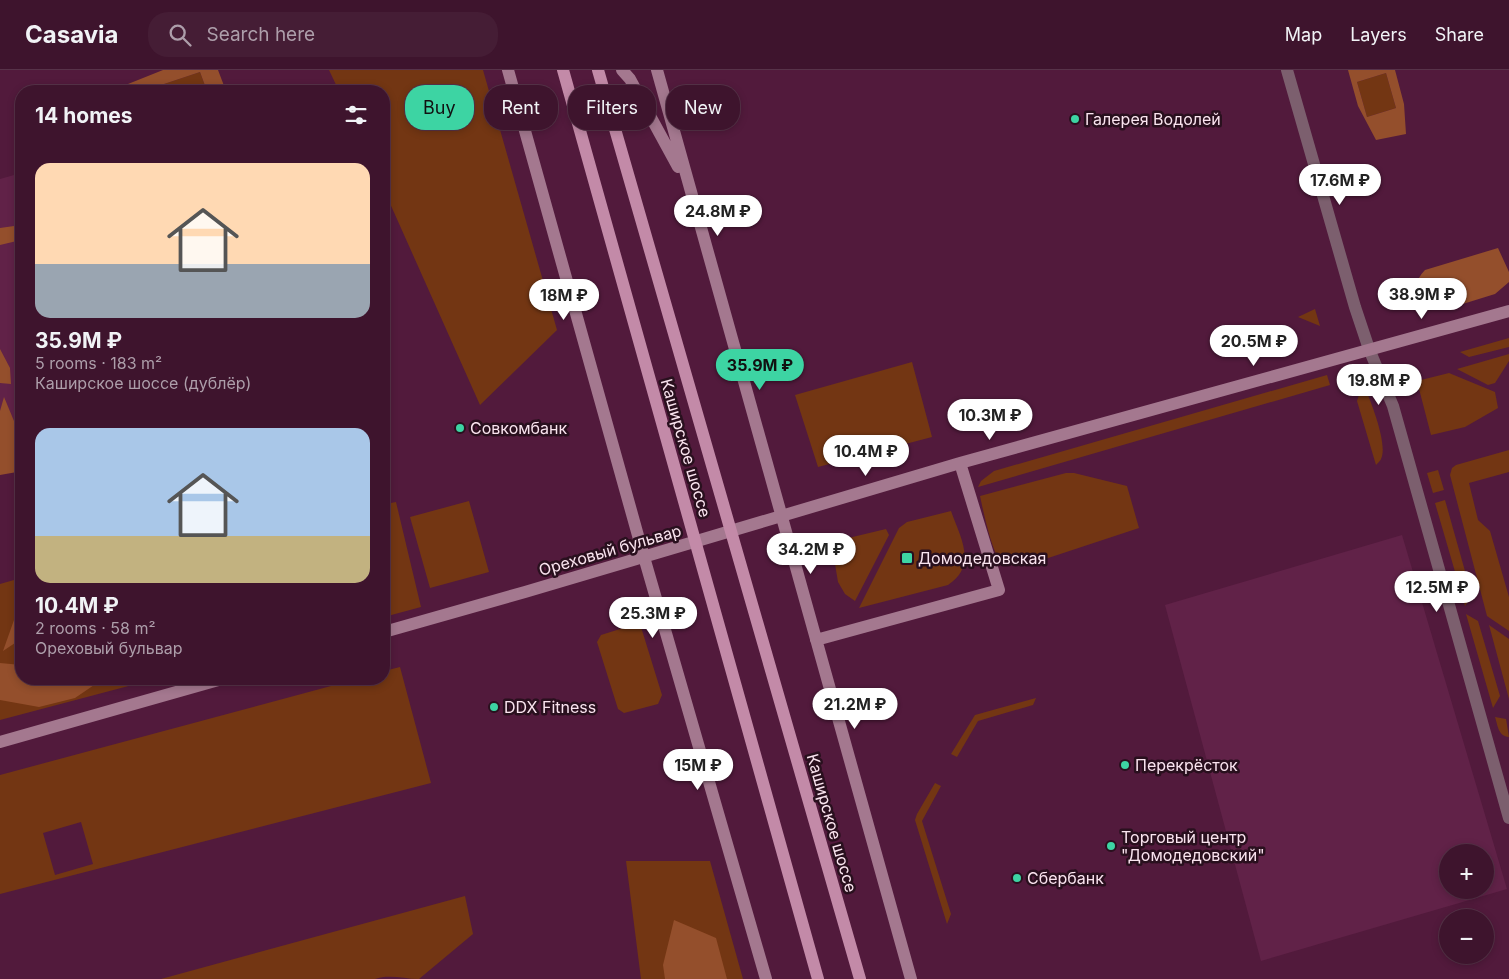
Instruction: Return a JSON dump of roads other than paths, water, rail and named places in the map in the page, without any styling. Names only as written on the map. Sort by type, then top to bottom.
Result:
[{"type":"main road","points":[[508,70],[644,557],[766,979]]},
{"type":"main road","name":"Каширское шоссе","points":[[563,70],[818,979]]},
{"type":"main road","name":"Каширское шоссе","points":[[598,70],[860,979]]},
{"type":"main road","points":[[622,70],[630,79],[690,186]]},
{"type":"main road","points":[[657,70],[780,517],[911,979]]},
{"type":"main road","name":"Ореховый бульвар","points":[[390,630],[960,463],[1509,311]]},
{"type":"main road","points":[[816,640],[999,590],[960,463]]},
{"type":"main road","points":[[0,742],[201,685]]},
{"type":"street","points":[[1287,70],[1341,260],[1369,349],[1393,406],[1509,818]]},
{"type":"place","name":"Галерея Водолей","points":[[1075,119]]},
{"type":"place","name":"Совкомбанк","points":[[460,428]]},
{"type":"place","name":"Домодедовская","points":[[907,558]]},
{"type":"place","name":"DDX Fitness","points":[[494,707]]},
{"type":"place","name":"Перекрёсток","points":[[1125,765]]},
{"type":"place","name":"Торговый центр \"Домодедовский\"","points":[[1111,846]]},
{"type":"place","name":"Сбербанк","points":[[1017,878]]}]
